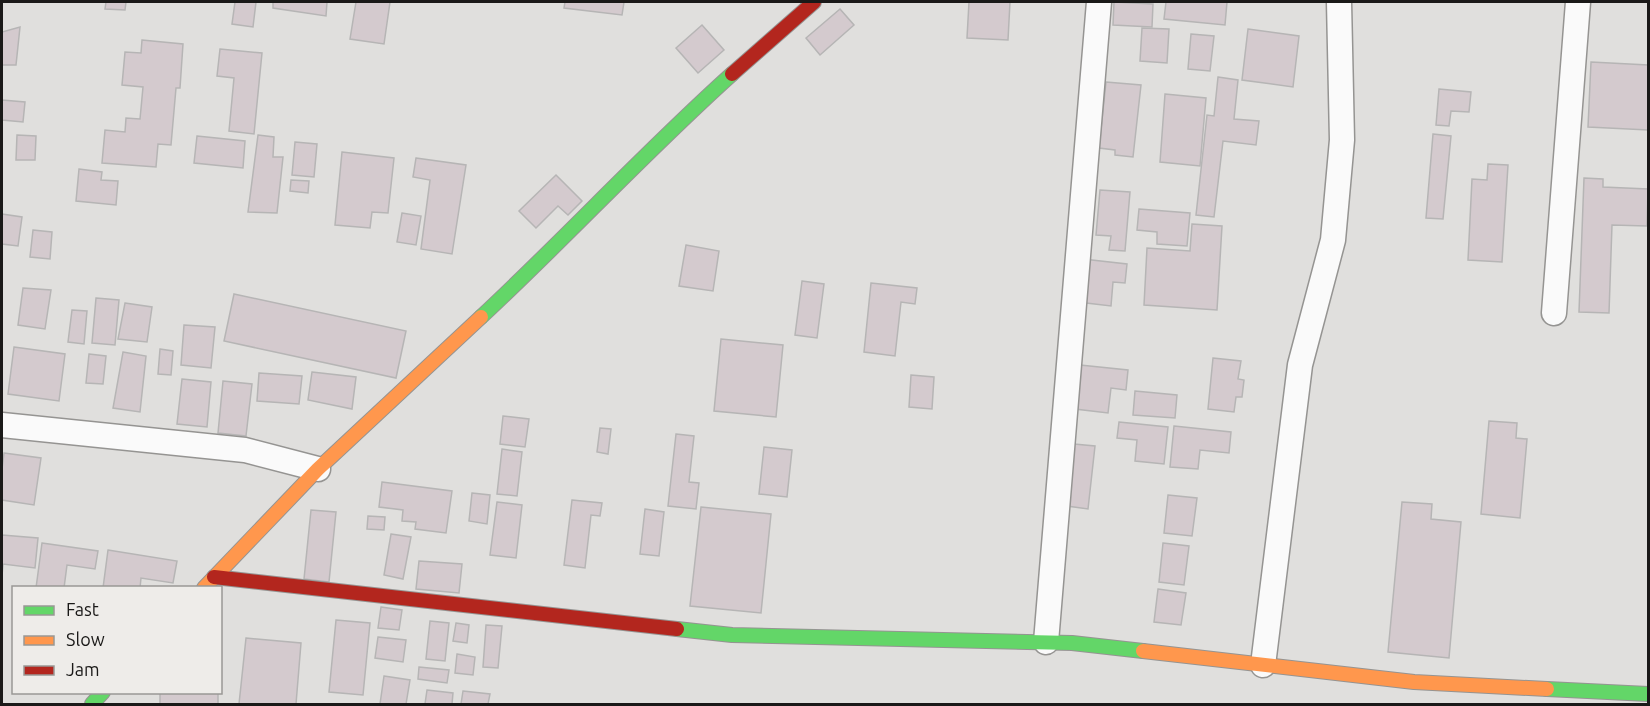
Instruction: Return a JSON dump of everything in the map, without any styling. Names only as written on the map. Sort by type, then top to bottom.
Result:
[{"type":"street","points":[[209,582],[318,469],[519,282],[684,118],[814,2]]},
{"type":"street","points":[[1046,642],[1099,2]]},
{"type":"street","points":[[1263,665],[1300,365],[1333,240],[1342,140],[1339,2]]},
{"type":"street","points":[[1554,313],[1578,2]]},
{"type":"street","points":[[2,425],[245,450],[318,469]]},
{"type":"street","points":[[209,582],[732,635],[1072,643],[1414,682],[1648,694]]},
{"type":"building","points":[[106,2],[126,2],[125,10],[105,9]]},
{"type":"building","points":[[235,2],[256,2],[253,27],[232,24]]},
{"type":"building","points":[[273,2],[327,2],[326,16],[273,8]]},
{"type":"building","points":[[356,2],[390,2],[384,44],[350,39]]},
{"type":"building","points":[[565,2],[624,2],[622,15],[564,8]]},
{"type":"building","points":[[969,2],[1010,2],[1008,40],[967,38]]},
{"type":"building","points":[[1114,2],[1153,4],[1152,27],[1113,25]]},
{"type":"building","points":[[1166,2],[1227,2],[1225,25],[1164,19]]},
{"type":"building","points":[[840,9],[854,25],[820,55],[806,38]]},
{"type":"building","points":[[702,25],[724,50],[698,73],[676,48]]},
{"type":"building","points":[[20,27],[16,65],[2,65],[2,32]]},
{"type":"building","points":[[1142,28],[1169,29],[1167,63],[1140,61]]},
{"type":"building","points":[[1248,29],[1299,36],[1293,87],[1242,80]]},
{"type":"building","points":[[1191,34],[1214,36],[1210,71],[1188,69]]},
{"type":"building","points":[[142,40],[183,44],[180,88],[176,88],[171,145],[158,144],[156,167],[102,163],[105,130],[125,132],[126,118],[140,119],[143,87],[122,85],[125,52],[141,53]]},
{"type":"building","points":[[220,49],[262,53],[254,134],[229,131],[234,78],[217,76]]},
{"type":"building","points":[[1591,62],[1648,65],[1648,130],[1588,127]]},
{"type":"building","points":[[1218,77],[1238,80],[1234,119],[1259,121],[1256,145],[1223,141],[1214,217],[1196,215],[1207,115],[1214,116]]},
{"type":"building","points":[[1106,82],[1141,85],[1133,157],[1115,155],[1115,150],[1099,148]]},
{"type":"building","points":[[1439,89],[1471,92],[1469,112],[1451,111],[1449,126],[1436,125]]},
{"type":"building","points":[[1165,94],[1206,98],[1200,166],[1160,162]]},
{"type":"building","points":[[2,100],[25,102],[23,122],[2,120]]},
{"type":"building","points":[[1433,134],[1451,136],[1443,219],[1426,218]]},
{"type":"building","points":[[17,135],[36,136],[35,160],[16,160]]},
{"type":"building","points":[[258,135],[274,137],[273,157],[283,157],[277,213],[248,212]]},
{"type":"building","points":[[197,136],[245,141],[243,168],[194,163]]},
{"type":"building","points":[[295,142],[317,144],[314,177],[292,175]]},
{"type":"building","points":[[342,152],[394,158],[388,213],[372,212],[370,228],[335,225]]},
{"type":"building","points":[[416,158],[466,165],[452,254],[421,249],[430,180],[413,177]]},
{"type":"building","points":[[1488,164],[1508,165],[1502,262],[1468,260],[1472,179],[1487,180]]},
{"type":"building","points":[[79,169],[102,172],[101,180],[118,181],[116,205],[76,201]]},
{"type":"building","points":[[556,175],[582,201],[568,215],[558,206],[536,228],[519,211]]},
{"type":"building","points":[[1584,178],[1603,179],[1603,187],[1648,189],[1647,226],[1612,225],[1609,313],[1579,312]]},
{"type":"building","points":[[291,180],[309,181],[308,193],[290,191]]},
{"type":"building","points":[[1100,190],[1130,192],[1125,251],[1109,250],[1111,236],[1096,235]]},
{"type":"building","points":[[1139,209],[1190,213],[1187,246],[1157,244],[1157,232],[1137,230]]},
{"type":"building","points":[[402,213],[421,216],[416,245],[397,242]]},
{"type":"building","points":[[2,214],[22,217],[18,246],[2,244]]},
{"type":"building","points":[[1192,224],[1222,226],[1217,310],[1144,305],[1147,248],[1190,251]]},
{"type":"building","points":[[33,230],[52,232],[50,259],[30,257]]},
{"type":"building","points":[[686,245],[719,251],[713,291],[679,286]]},
{"type":"building","points":[[1083,259],[1127,264],[1125,283],[1113,282],[1111,306],[1078,302]]},
{"type":"building","points":[[802,281],[824,284],[817,338],[795,335]]},
{"type":"building","points":[[871,283],[917,288],[915,304],[901,302],[895,356],[864,352]]},
{"type":"building","points":[[23,288],[51,290],[45,329],[18,325]]},
{"type":"building","points":[[234,294],[406,331],[396,378],[224,341]]},
{"type":"building","points":[[96,298],[119,300],[115,345],[92,343]]},
{"type":"building","points":[[125,303],[152,307],[147,342],[118,339]]},
{"type":"building","points":[[72,310],[87,311],[84,344],[68,342]]},
{"type":"building","points":[[184,325],[215,327],[211,368],[181,365]]},
{"type":"building","points":[[721,339],[783,345],[776,417],[714,411]]},
{"type":"building","points":[[14,347],[65,354],[59,401],[8,394]]},
{"type":"building","points":[[160,349],[173,351],[171,375],[158,374]]},
{"type":"building","points":[[123,352],[146,356],[140,412],[113,408]]},
{"type":"building","points":[[89,354],[106,356],[103,384],[86,383]]},
{"type":"building","points":[[1213,358],[1241,361],[1238,379],[1244,380],[1242,397],[1236,397],[1234,412],[1208,409]]},
{"type":"building","points":[[1080,365],[1128,370],[1126,390],[1111,388],[1108,413],[1075,409]]},
{"type":"building","points":[[312,372],[356,377],[352,409],[308,400]]},
{"type":"building","points":[[259,373],[302,376],[299,404],[257,401]]},
{"type":"building","points":[[911,375],[934,377],[932,409],[909,407]]},
{"type":"building","points":[[182,379],[211,382],[207,427],[177,424]]},
{"type":"building","points":[[223,381],[252,384],[246,436],[218,433]]},
{"type":"building","points":[[1135,391],[1177,395],[1175,418],[1133,415]]},
{"type":"building","points":[[503,416],[529,419],[525,447],[500,444]]},
{"type":"building","points":[[1489,421],[1517,423],[1516,438],[1527,439],[1520,518],[1481,514]]},
{"type":"building","points":[[1119,422],[1168,427],[1164,464],[1135,461],[1137,440],[1117,438]]},
{"type":"building","points":[[1174,426],[1231,432],[1229,453],[1200,450],[1198,469],[1170,467]]},
{"type":"building","points":[[600,428],[611,429],[608,454],[597,452]]},
{"type":"building","points":[[676,434],[694,436],[689,482],[699,483],[696,509],[668,506]]},
{"type":"building","points":[[1074,444],[1095,446],[1088,509],[1067,506]]},
{"type":"building","points":[[764,447],[792,450],[787,497],[759,494]]},
{"type":"building","points":[[502,449],[522,452],[517,496],[497,494]]},
{"type":"building","points":[[4,453],[41,458],[34,505],[2,500]]},
{"type":"building","points":[[382,482],[452,491],[446,533],[415,529],[416,522],[402,521],[403,510],[379,507]]},
{"type":"building","points":[[472,493],[490,495],[487,524],[469,521]]},
{"type":"building","points":[[1168,495],[1197,498],[1192,536],[1164,533]]},
{"type":"building","points":[[572,500],[602,503],[600,516],[591,515],[585,568],[564,565]]},
{"type":"building","points":[[497,502],[522,505],[516,558],[490,555]]},
{"type":"building","points":[[1402,502],[1432,504],[1431,519],[1461,522],[1449,658],[1388,652]]},
{"type":"building","points":[[701,507],[771,514],[761,613],[690,606]]},
{"type":"building","points":[[645,509],[664,512],[659,556],[640,554]]},
{"type":"building","points":[[311,510],[336,512],[329,582],[304,579]]},
{"type":"building","points":[[368,516],[385,517],[384,530],[367,529]]},
{"type":"building","points":[[391,534],[411,537],[403,579],[384,575]]},
{"type":"building","points":[[2,535],[38,538],[35,568],[3,564],[2,576]]},
{"type":"building","points":[[42,543],[98,551],[95,569],[67,565],[64,586],[36,586]]},
{"type":"building","points":[[1163,543],[1189,546],[1184,585],[1159,582]]},
{"type":"building","points":[[108,550],[177,561],[173,583],[141,578],[140,586],[103,586]]},
{"type":"building","points":[[419,561],[462,564],[459,593],[416,589]]},
{"type":"building","points":[[1158,589],[1186,593],[1181,625],[1154,622]]},
{"type":"building","points":[[381,607],[402,610],[399,630],[378,628]]},
{"type":"building","points":[[336,620],[370,623],[363,695],[329,692]]},
{"type":"building","points":[[430,621],[449,623],[445,661],[426,659]]},
{"type":"building","points":[[456,623],[469,625],[467,643],[453,641]]},
{"type":"building","points":[[486,625],[502,626],[498,668],[483,667]]},
{"type":"building","points":[[378,637],[406,640],[403,662],[375,658]]},
{"type":"building","points":[[246,638],[301,643],[296,704],[239,704]]},
{"type":"building","points":[[457,654],[475,657],[473,675],[455,673]]},
{"type":"building","points":[[419,667],[449,670],[447,683],[418,679]]},
{"type":"building","points":[[384,676],[410,680],[406,704],[380,704]]},
{"type":"building","points":[[427,690],[453,693],[452,704],[425,704]]},
{"type":"building","points":[[463,691],[490,694],[488,704],[461,704]]},
{"type":"building","points":[[160,694],[218,694],[218,704],[160,704]]},
{"type":"traffic: fast","points":[[481,317],[732,74]]},
{"type":"traffic: fast","points":[[677,629],[732,635],[1072,643],[1143,651]]},
{"type":"traffic: fast","points":[[1547,689],[1648,694]]},
{"type":"traffic: fast","points":[[92,704],[101,694]]},
{"type":"traffic: slow","points":[[206,586],[318,469],[481,317]]},
{"type":"traffic: slow","points":[[1143,651],[1414,682],[1547,689]]},
{"type":"traffic: jam","points":[[732,74],[814,2]]},
{"type":"traffic: jam","points":[[214,577],[677,629]]}]
